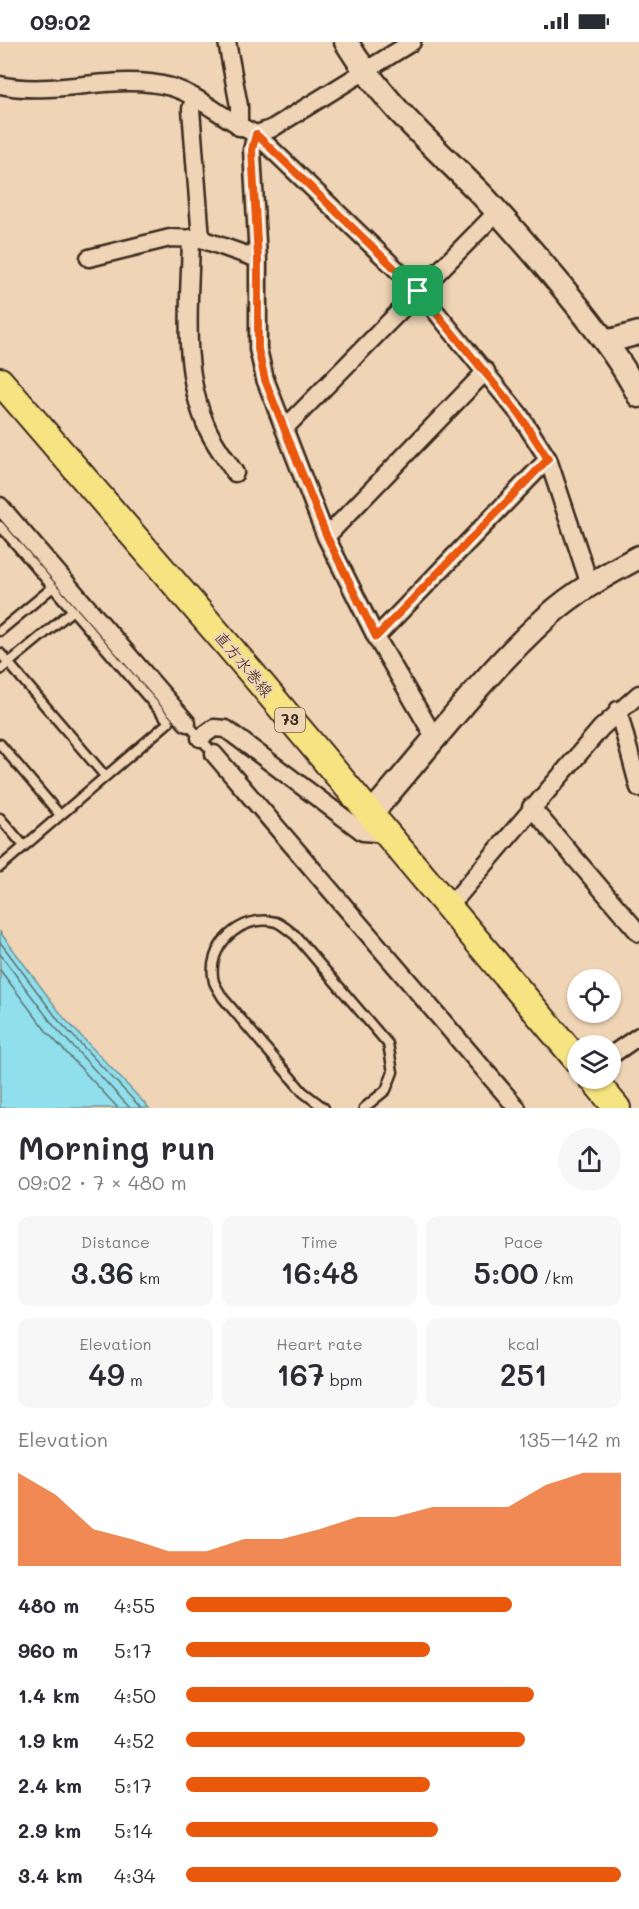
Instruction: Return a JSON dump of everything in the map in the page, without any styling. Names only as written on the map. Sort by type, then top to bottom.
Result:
[{"type":"main road","name":"直方水巻線","points":[[0,381],[567,1048]]},
{"type":"main road","points":[[601,1089],[617,1108]]},
{"type":"street","points":[[226,42],[239,106],[239,127]]},
{"type":"street","points":[[346,42],[364,71],[399,114],[497,212],[549,271],[606,342],[628,373],[639,396]]},
{"type":"street","points":[[256,134],[271,129],[411,42]]},
{"type":"street","points":[[0,85],[13,88],[59,88],[146,82],[173,87],[239,127],[256,134],[418,291],[519,414],[548,459],[590,585]]},
{"type":"street","points":[[194,99],[191,109],[196,238],[189,363],[192,384],[208,431],[235,473]]},
{"type":"street","points":[[256,134],[252,150],[258,259],[258,349],[265,380],[327,537],[376,637],[436,740]]},
{"type":"street","points":[[284,429],[497,212]]},
{"type":"street","points":[[89,258],[170,238],[196,238],[258,259]]},
{"type":"street","points":[[606,342],[639,333]]},
{"type":"street","points":[[327,537],[486,371]]},
{"type":"street","points":[[376,637],[548,459]]},
{"type":"street","points":[[0,506],[187,723]]},
{"type":"street","points":[[200,738],[214,728],[226,729],[363,832],[376,833],[376,822],[436,740],[494,672],[548,616],[590,585],[639,557]]},
{"type":"street","points":[[448,908],[531,807],[618,710],[639,694]]},
{"type":"street","points":[[618,710],[639,788]]},
{"type":"street","points":[[214,754],[517,1108]]},
{"type":"street","points":[[531,807],[639,933]]},
{"type":"street","points":[[621,1048],[639,1036]]},
{"type":"lane","points":[[0,526],[169,722],[0,867]]},
{"type":"lane","points":[[0,631],[53,587]]},
{"type":"lane","points":[[0,670],[73,610]]},
{"type":"lane","points":[[0,653],[105,776]]},
{"type":"lane","points":[[187,723],[214,754]]},
{"type":"lane","points":[[0,744],[60,815]]},
{"type":"lane","points":[[0,818],[24,846]]},
{"type":"lane","points":[[324,1108],[303,1092],[223,998],[214,983],[213,968],[217,949],[230,933],[249,923],[277,922],[295,934],[388,1044],[393,1072],[386,1090],[373,1104],[364,1108]]},
{"type":"water","points":[[0,932],[64,1018],[149,1108],[0,1108]]},
{"type":"route","points":[[256,134],[418,291],[486,371],[519,414],[548,459],[376,637],[327,537],[265,380],[258,349],[258,259],[252,150],[256,134]]}]
